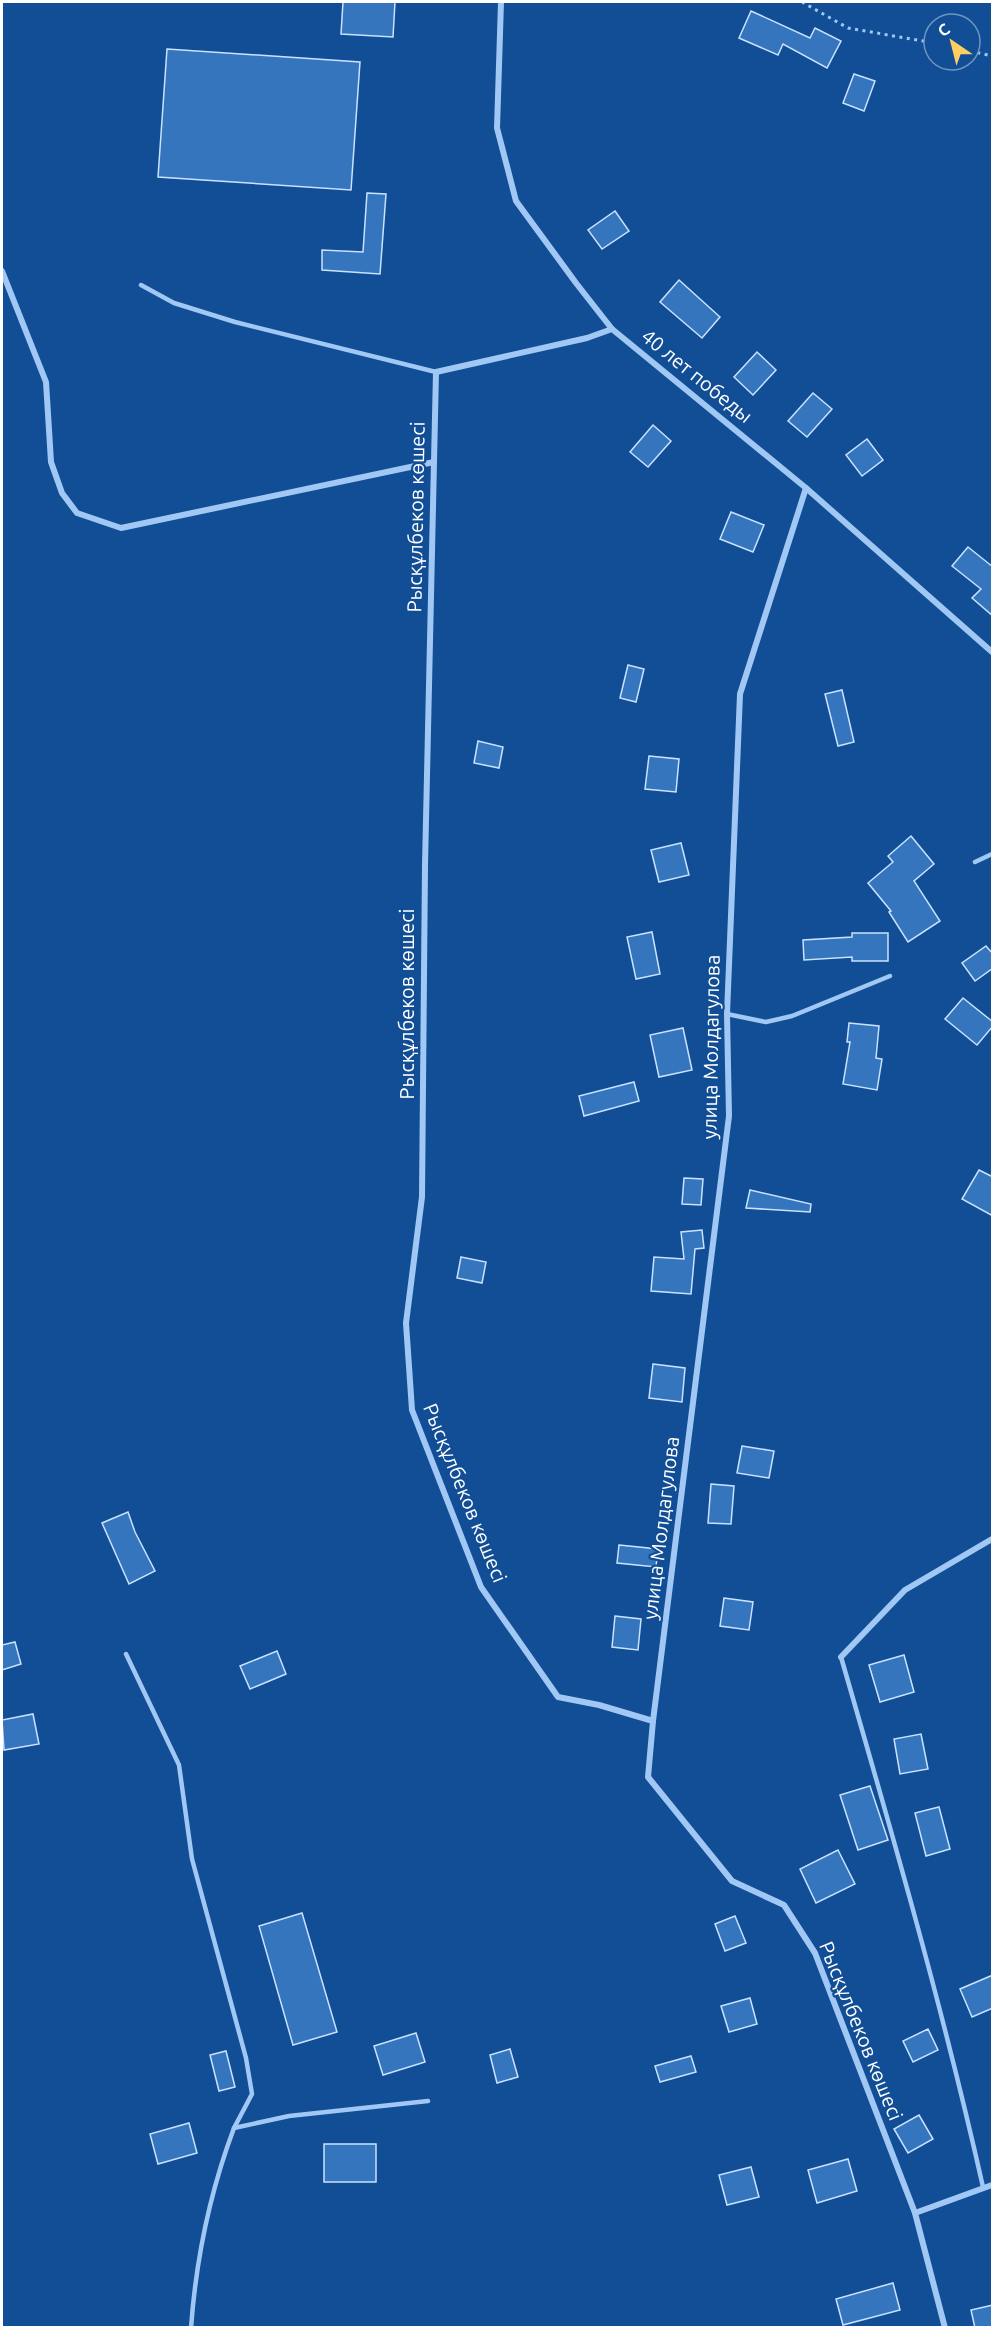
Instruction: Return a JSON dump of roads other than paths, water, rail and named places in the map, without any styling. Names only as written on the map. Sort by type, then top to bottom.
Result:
[{"type":"street","name":"40 лет победы","points":[[501,2],[497,128],[516,201],[612,329],[806,488],[993,652]]},
{"type":"street","points":[[2,271],[46,382],[51,462],[62,493],[77,513],[121,528],[434,462]]},
{"type":"street","points":[[436,372],[587,338],[612,329]]},
{"type":"street","name":"Рысқұлбеков көшесі","points":[[436,372],[425,854],[422,1197],[405,1323],[412,1410],[482,1587],[558,1697],[599,1705],[653,1721],[648,1777],[732,1881],[784,1905],[815,1953],[915,2213],[945,2328]]},
{"type":"street","name":"улица Молдагулова","points":[[653,1721],[729,1116],[727,1014],[740,694],[806,488]]},
{"type":"street","points":[[841,1657],[905,1590],[993,1539]]},
{"type":"street","points":[[915,2213],[993,2184]]},
{"type":"lane","points":[[141,285],[174,303],[235,322],[436,372]]},
{"type":"lane","points":[[975,862],[993,854]]},
{"type":"lane","points":[[727,1014],[766,1022],[792,1016],[890,976]]},
{"type":"lane","points":[[126,1654],[179,1765],[192,1859],[246,2058],[252,2094],[234,2128],[217,2172],[195,2279],[191,2328]]},
{"type":"lane","points":[[841,1657],[889,1821],[965,2105],[983,2187]]},
{"type":"lane","points":[[234,2128],[289,2116],[428,2101]]}]
